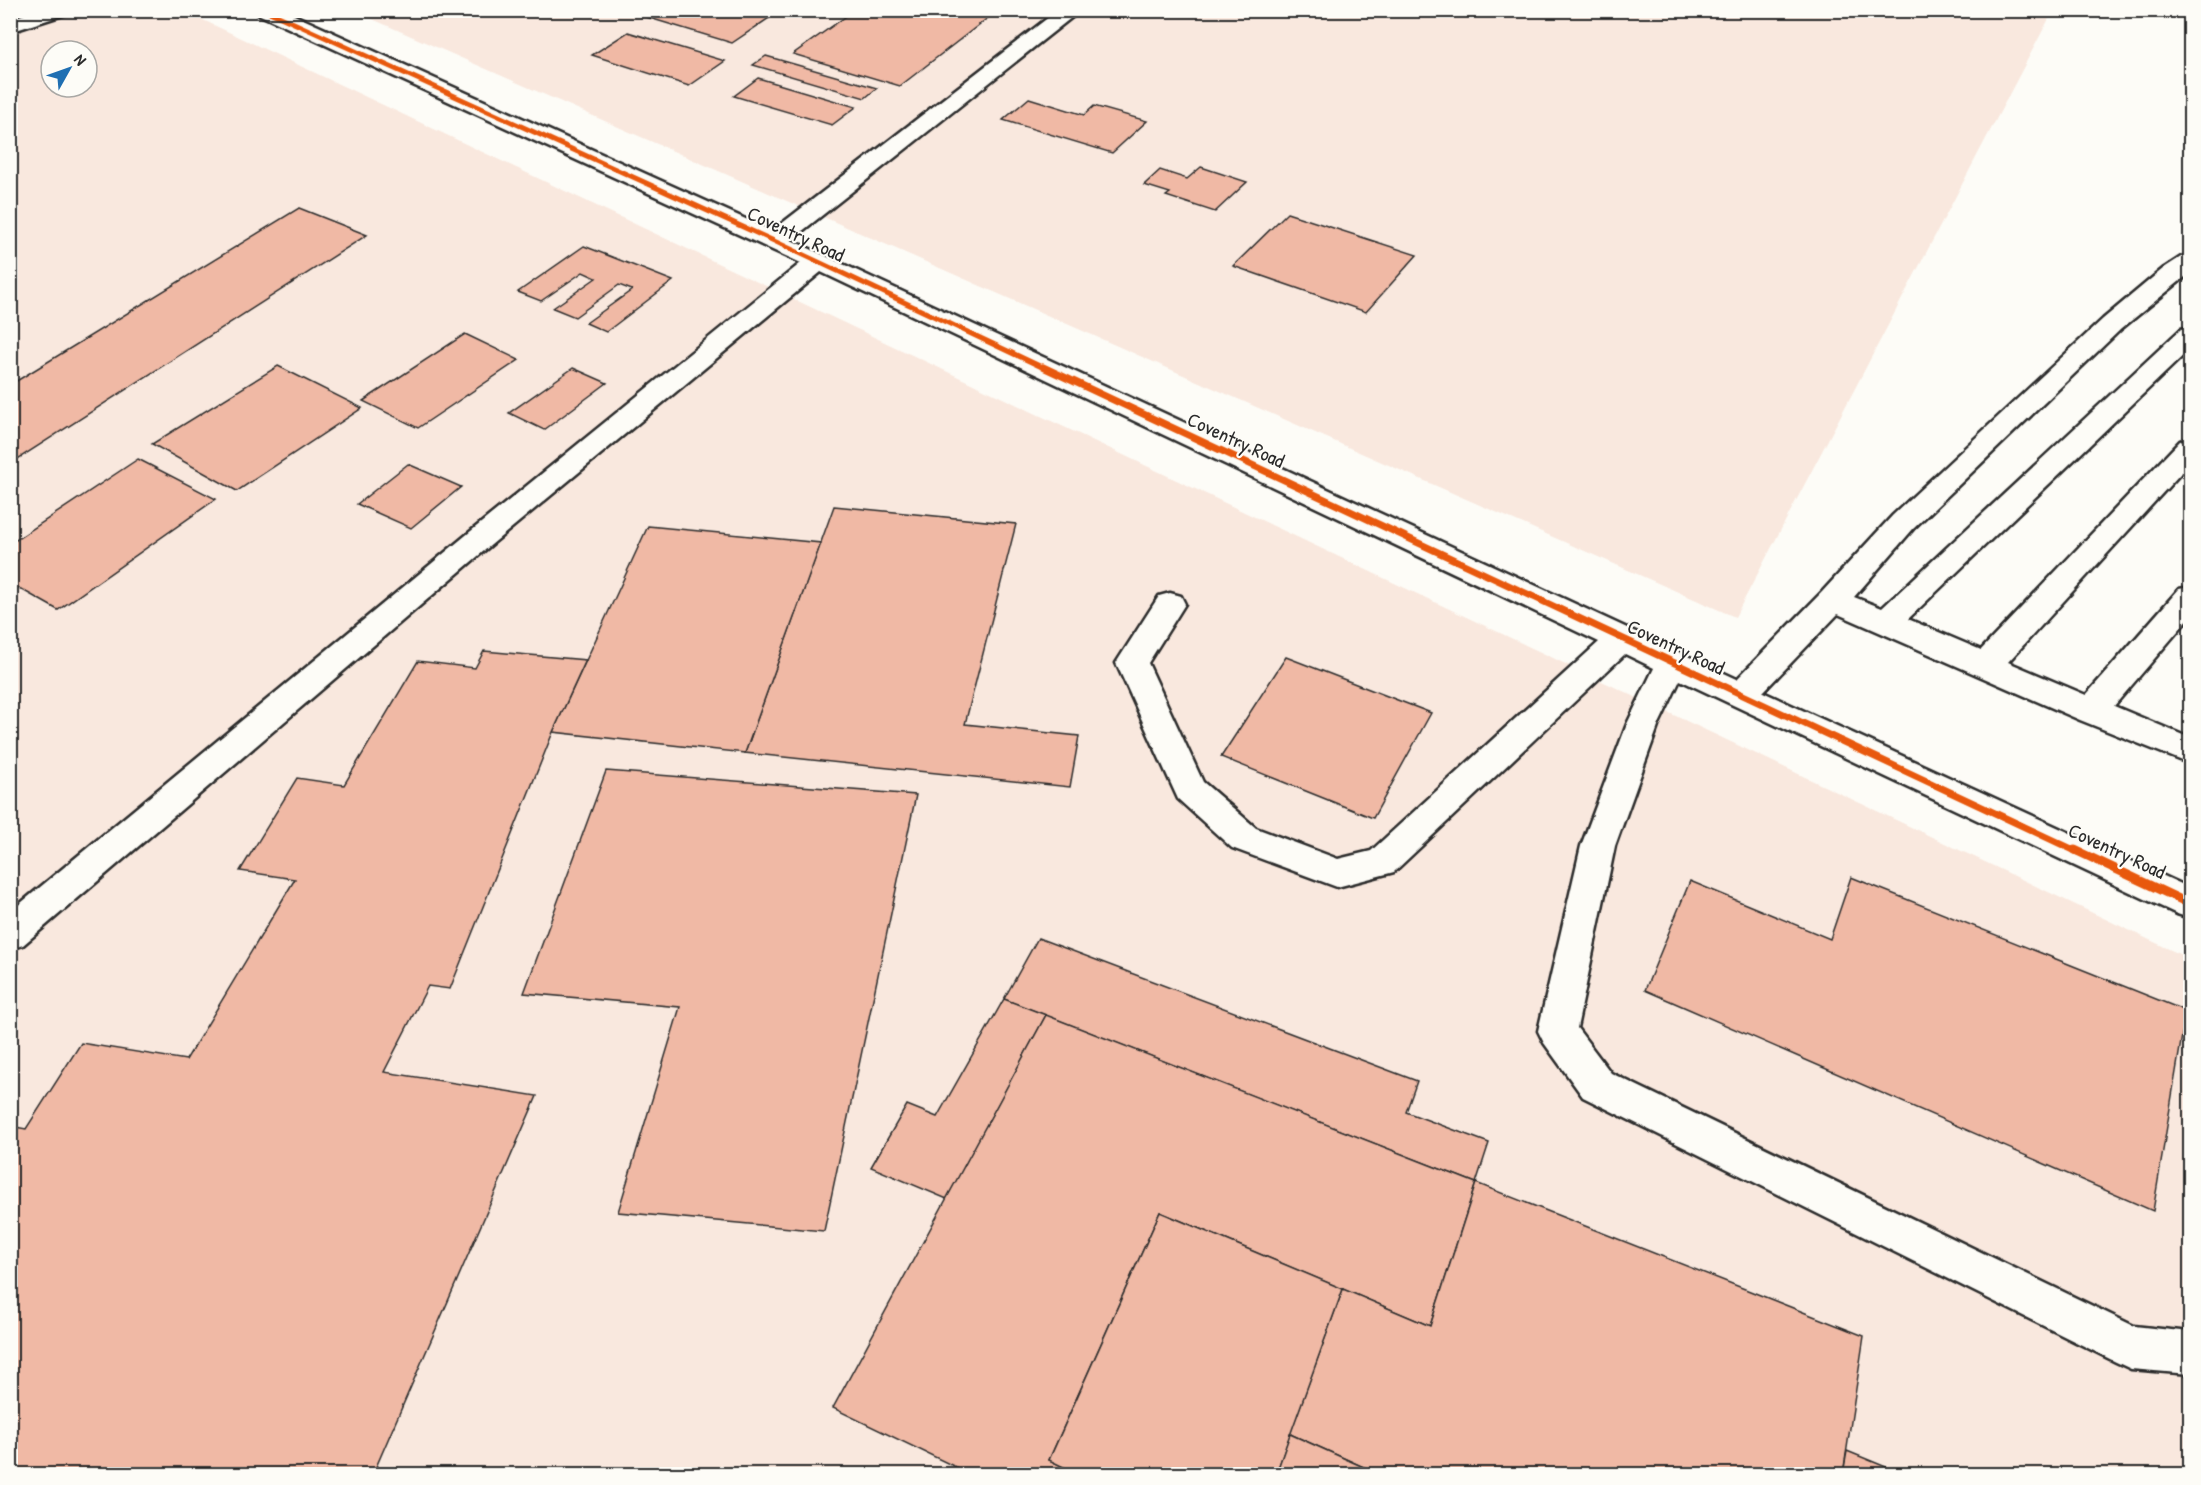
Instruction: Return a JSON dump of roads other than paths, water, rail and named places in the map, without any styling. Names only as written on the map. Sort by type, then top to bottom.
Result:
[{"type":"street","points":[[10,26],[59,10]]},
{"type":"street","name":"Coventry Road","points":[[265,10],[774,241],[2190,904]]},
{"type":"street","points":[[774,241],[1071,10]]},
{"type":"street","points":[[10,934],[481,538],[818,262]]},
{"type":"street","points":[[1741,695],[1833,600],[1904,522],[2112,324],[2173,273],[2190,262]]},
{"type":"street","points":[[1885,623],[2190,335]]},
{"type":"street","points":[[1987,664],[2190,447]]},
{"type":"street","points":[[2091,711],[2190,597]]},
{"type":"street","points":[[1833,600],[2190,752]]},
{"type":"street","points":[[1170,604],[1132,663],[1190,790],[1244,838],[1337,873],[1382,862],[1622,639]]},
{"type":"street","points":[[1672,663],[1643,724],[1598,846],[1557,1031],[1563,1040],[1597,1085],[2131,1347],[2190,1353]]}]
